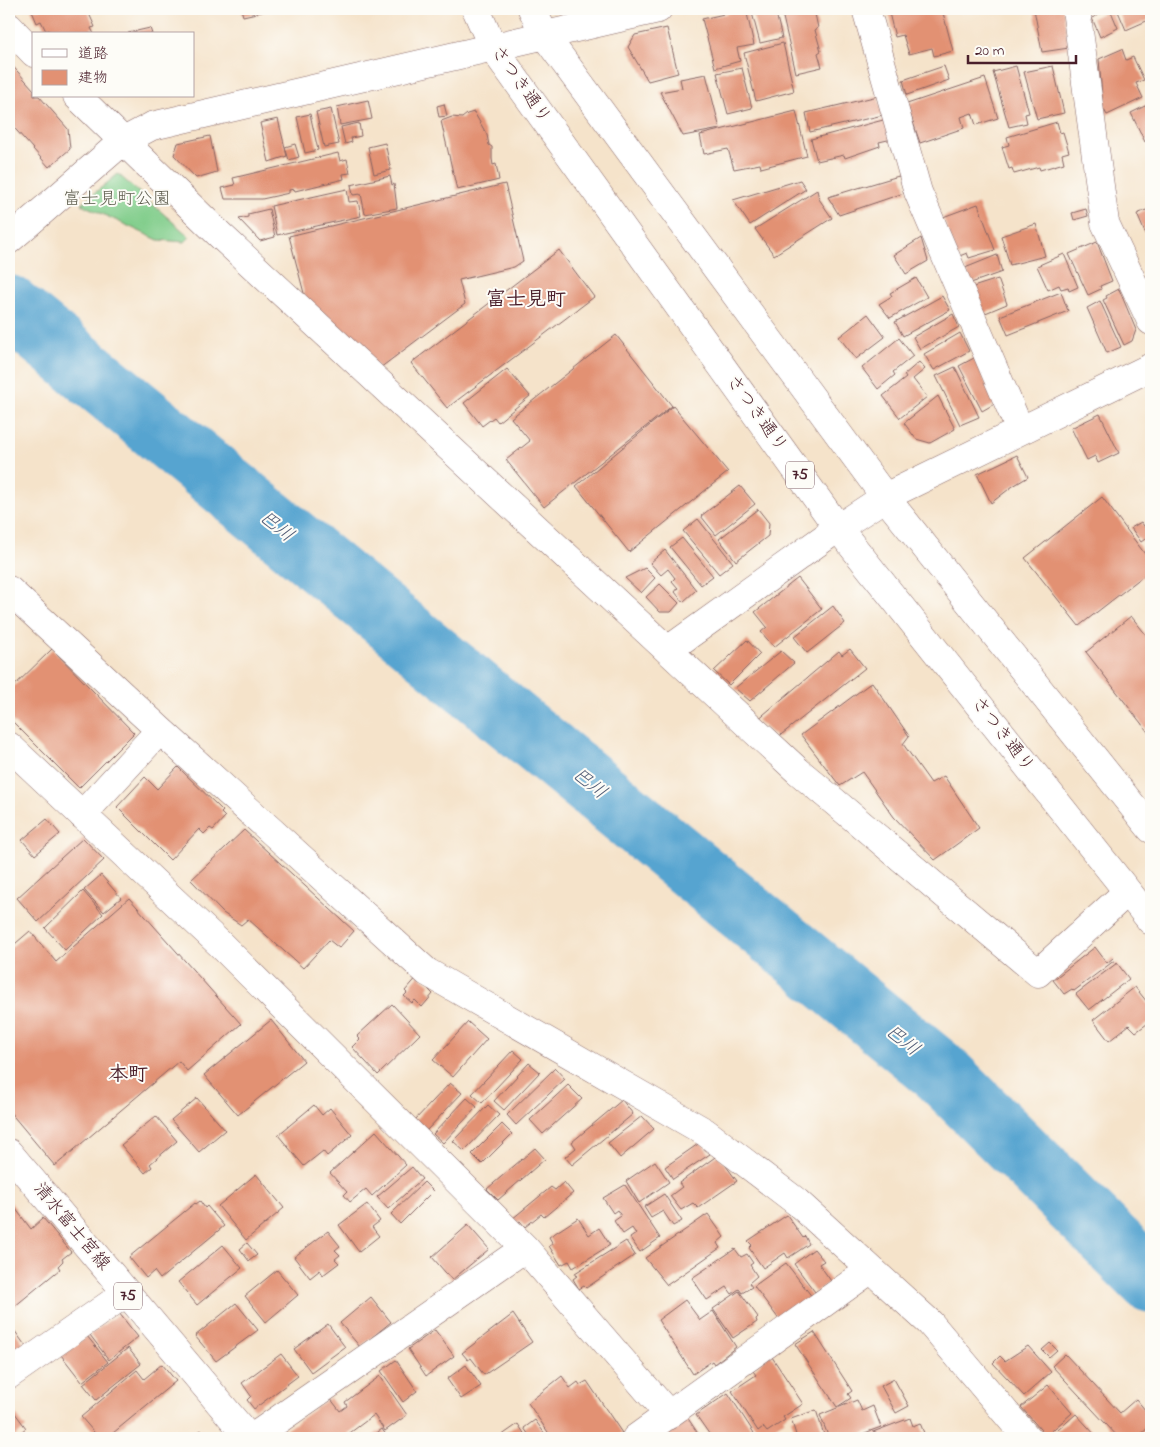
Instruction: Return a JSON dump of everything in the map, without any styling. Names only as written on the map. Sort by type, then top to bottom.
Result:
[{"type":"street","name":"さつき通り","points":[[476,9],[493,48],[838,528],[1151,921]]},
{"type":"street","points":[[532,9],[545,36],[885,497],[1151,828]]},
{"type":"street","points":[[9,240],[122,142],[152,126],[658,9]]},
{"type":"street","points":[[866,9],[918,192],[1020,430]]},
{"type":"street","points":[[1076,9],[1105,223],[1151,321]]},
{"type":"street","points":[[9,27],[32,51]]},
{"type":"street","points":[[79,98],[122,142],[798,770],[1038,973],[1127,892]]},
{"type":"street","points":[[668,650],[838,528],[885,497],[1151,367]]},
{"type":"street","points":[[9,590],[427,972],[705,1132],[797,1202],[930,1323],[1027,1438]]},
{"type":"street","points":[[82,815],[160,730]]},
{"type":"street","points":[[9,746],[221,945],[525,1248],[669,1415]]},
{"type":"street","name":"清水富士宮線","points":[[9,1153],[250,1438]]},
{"type":"street","points":[[250,1438],[525,1248]]},
{"type":"street","points":[[636,1438],[870,1270]]},
{"type":"street","points":[[9,1375],[126,1293]]},
{"type":"green space","name":"富士見町公園","points":[[118,174],[190,237],[185,242],[158,240],[81,204]]},
{"type":"building","points":[[31,9],[87,9],[95,27],[91,28],[93,32],[50,32],[49,30],[46,31],[41,21],[37,23]]},
{"type":"building","points":[[241,9],[270,9],[270,10],[243,16]]},
{"type":"building","points":[[746,9],[754,45],[737,48],[740,61],[715,68],[702,19]]},
{"type":"building","points":[[751,9],[775,9],[782,38],[760,43]]},
{"type":"building","points":[[781,9],[814,9],[818,28],[815,30],[821,51],[818,53],[822,67],[796,73]]},
{"type":"building","points":[[893,9],[942,9],[953,51],[934,56],[932,48],[909,54],[903,35],[895,37],[889,13]]},
{"type":"building","points":[[1034,9],[1063,9],[1069,48],[1042,52]]},
{"type":"building","points":[[1110,9],[1118,28],[1100,37],[1092,18]]},
{"type":"building","points":[[1117,9],[1151,9],[1151,19],[1126,30]]},
{"type":"building","points":[[150,28],[151,32],[132,32]]},
{"type":"building","points":[[667,28],[678,73],[648,81],[628,47],[635,35]]},
{"type":"building","points":[[783,43],[794,91],[756,101],[744,53]]},
{"type":"building","points":[[1122,49],[1126,60],[1133,57],[1144,80],[1136,83],[1143,98],[1107,115],[1103,108],[1099,59]]},
{"type":"building","points":[[9,62],[32,88],[32,98],[41,98],[68,129],[70,149],[49,167],[9,122]]},
{"type":"building","points":[[944,66],[949,80],[907,95],[903,80]]},
{"type":"building","points":[[1016,66],[1029,113],[1025,114],[1027,123],[1009,127],[993,72]]},
{"type":"building","points":[[1053,66],[1064,113],[1037,119],[1024,72]]},
{"type":"building","points":[[742,68],[752,108],[728,114],[717,73]]},
{"type":"building","points":[[706,74],[720,129],[683,136],[660,92],[682,88],[680,79]]},
{"type":"building","points":[[985,78],[998,118],[976,125],[972,113],[961,117],[964,128],[920,143],[907,104]]},
{"type":"building","points":[[878,96],[883,115],[810,132],[806,113]]},
{"type":"building","points":[[368,100],[372,119],[340,125],[337,107]]},
{"type":"building","points":[[1151,103],[1151,139],[1145,142],[1131,113]]},
{"type":"building","points":[[444,104],[447,116],[439,117],[437,106]]},
{"type":"building","points":[[331,109],[339,144],[324,147],[316,112]]},
{"type":"building","points":[[796,111],[807,156],[761,168],[760,164],[734,169],[728,149],[704,154],[700,135]]},
{"type":"building","points":[[474,112],[487,135],[489,145],[492,147],[493,165],[496,164],[499,180],[457,190],[441,121],[452,117],[462,118]]},
{"type":"building","points":[[310,114],[318,150],[305,153],[297,117]]},
{"type":"building","points":[[278,119],[287,156],[269,162],[260,123]]},
{"type":"building","points":[[887,119],[892,139],[879,142],[880,146],[845,158],[844,155],[817,161],[811,139]]},
{"type":"building","points":[[1057,122],[1060,133],[1063,132],[1069,152],[1062,154],[1064,163],[1040,170],[1039,167],[1014,174],[1012,168],[1009,169],[1002,147],[1009,145],[1007,137]]},
{"type":"building","points":[[359,123],[361,136],[351,138],[352,142],[345,144],[341,127]]},
{"type":"building","points":[[210,136],[217,172],[196,178],[174,155],[178,143]]},
{"type":"building","points":[[385,143],[391,170],[374,174],[368,147]]},
{"type":"building","points":[[295,144],[299,157],[289,160],[285,147]]},
{"type":"building","points":[[338,153],[340,161],[347,159],[350,173],[343,174],[344,179],[295,191],[294,189],[289,190],[289,193],[262,199],[225,199],[222,188],[235,185],[233,178]]},
{"type":"building","points":[[902,175],[907,192],[839,215],[828,197]]},
{"type":"building","points":[[390,176],[392,185],[394,184],[397,208],[365,214],[361,194],[353,195],[351,185]]},
{"type":"building","points":[[800,180],[806,189],[750,225],[733,200]]},
{"type":"building","points":[[505,184],[523,261],[514,267],[459,280],[465,304],[380,368],[305,297],[289,236]]},
{"type":"building","points":[[347,189],[349,202],[358,201],[361,216],[277,235],[271,206]]},
{"type":"building","points":[[817,190],[819,199],[832,218],[774,255],[755,229]]},
{"type":"building","points":[[978,204],[995,250],[969,258],[967,253],[957,257],[943,217]]},
{"type":"building","points":[[1151,208],[1151,247],[1137,214]]},
{"type":"building","points":[[269,209],[275,237],[260,241],[239,219],[248,217],[248,214]]},
{"type":"building","points":[[1086,209],[1088,216],[1074,220],[1072,213]]},
{"type":"building","points":[[1036,224],[1045,256],[1010,265],[1001,236]]},
{"type":"building","points":[[921,238],[928,261],[906,274],[894,255]]},
{"type":"building","points":[[1097,242],[1112,281],[1100,286],[1101,289],[1088,295],[1069,254]]},
{"type":"building","points":[[559,250],[594,297],[447,408],[411,363]]},
{"type":"building","points":[[1064,254],[1078,287],[1069,291],[1068,287],[1061,289],[1059,285],[1048,290],[1037,266]]},
{"type":"building","points":[[997,255],[1002,272],[971,283],[965,268]]},
{"type":"building","points":[[916,278],[927,297],[890,318],[879,304],[892,296],[890,293]]},
{"type":"building","points":[[998,279],[1007,304],[983,314],[973,287]]},
{"type":"building","points":[[1119,289],[1136,330],[1132,341],[1124,345],[1103,300],[1107,298],[1106,296]]},
{"type":"building","points":[[1061,292],[1068,311],[1008,335],[1000,316]]},
{"type":"building","points":[[942,296],[950,310],[903,336],[895,322]]},
{"type":"building","points":[[1100,301],[1121,347],[1107,353],[1087,308]]},
{"type":"building","points":[[868,314],[885,337],[856,359],[839,337]]},
{"type":"building","points":[[953,314],[959,327],[920,349],[913,337]]},
{"type":"building","points":[[960,333],[969,351],[934,370],[924,354]]},
{"type":"building","points":[[616,335],[672,406],[544,507],[506,460],[530,441],[511,418]]},
{"type":"building","points":[[899,338],[913,356],[893,372],[895,375],[878,389],[862,368]]},
{"type":"building","points":[[974,358],[996,403],[982,411],[959,366]]},
{"type":"building","points":[[919,362],[925,369],[913,379],[927,397],[900,418],[883,396],[906,378],[904,375]]},
{"type":"building","points":[[955,367],[979,417],[960,425],[936,376]]},
{"type":"building","points":[[507,369],[530,396],[498,422],[494,417],[482,426],[464,403]]},
{"type":"building","points":[[938,396],[955,429],[930,443],[916,439],[904,423]]},
{"type":"building","points":[[673,406],[728,472],[629,552],[576,486]]},
{"type":"building","points":[[1100,414],[1119,453],[1098,463],[1095,456],[1087,460],[1071,428]]},
{"type":"building","points":[[1017,455],[1028,477],[991,503],[977,474]]},
{"type":"building","points":[[740,486],[755,504],[716,535],[701,516]]},
{"type":"building","points":[[1102,497],[1151,562],[1151,570],[1079,626],[1025,558]]},
{"type":"building","points":[[758,509],[769,523],[768,536],[736,561],[719,539]]},
{"type":"building","points":[[698,519],[733,563],[719,574],[683,531]]},
{"type":"building","points":[[1141,522],[1151,535],[1141,542],[1131,528]]},
{"type":"building","points":[[682,538],[713,576],[701,585],[670,547]]},
{"type":"building","points":[[665,550],[696,590],[683,602],[675,592],[678,588],[672,581],[675,578],[668,569],[661,575],[650,563]]},
{"type":"building","points":[[645,568],[655,578],[641,593],[625,578]]},
{"type":"building","points":[[798,578],[822,609],[774,647],[761,632],[767,627],[755,612]]},
{"type":"building","points":[[660,584],[679,603],[671,612],[660,612],[646,597]]},
{"type":"building","points":[[833,606],[845,623],[807,653],[794,637]]},
{"type":"building","points":[[1131,616],[1151,641],[1151,736],[1086,652]]},
{"type":"building","points":[[747,640],[760,654],[729,685],[714,671]]},
{"type":"building","points":[[52,649],[134,733],[79,788],[9,718],[9,691]]},
{"type":"building","points":[[850,649],[865,668],[777,738],[757,720],[839,651],[842,655]]},
{"type":"building","points":[[781,651],[794,663],[750,701],[735,688]]},
{"type":"building","points":[[872,682],[909,736],[903,744],[931,783],[944,776],[979,828],[935,860],[894,817],[862,772],[840,786],[801,735]]},
{"type":"building","points":[[178,767],[223,811],[221,813],[225,817],[213,830],[210,828],[204,834],[199,829],[170,860],[117,807],[145,777],[157,789]]},
{"type":"building","points":[[47,819],[60,834],[35,855],[22,840]]},
{"type":"building","points":[[244,830],[354,931],[339,948],[329,940],[303,968],[248,919],[241,925],[223,913],[191,880]]},
{"type":"building","points":[[83,838],[104,860],[38,922],[17,898]]},
{"type":"building","points":[[101,875],[121,898],[104,912],[84,890]]},
{"type":"building","points":[[83,891],[103,914],[65,950],[45,928]]},
{"type":"building","points":[[129,898],[241,1024],[187,1071],[179,1061],[55,1166],[9,1111],[9,949],[30,931],[56,962]]},
{"type":"building","points":[[1095,947],[1107,963],[1113,958],[1115,960],[1074,991],[1072,989],[1064,994],[1053,980]]},
{"type":"building","points":[[1117,963],[1129,979],[1089,1010],[1076,994]]},
{"type":"building","points":[[419,975],[430,984],[427,988],[433,994],[422,1007],[415,1000],[412,1003],[404,996],[407,993],[405,991]]},
{"type":"building","points":[[1135,987],[1151,1007],[1151,1021],[1136,1032],[1129,1025],[1109,1041],[1093,1020]]},
{"type":"building","points":[[392,1004],[420,1034],[378,1075],[352,1047],[360,1039],[357,1036]]},
{"type":"building","points":[[271,1020],[304,1061],[238,1115],[204,1075]]},
{"type":"building","points":[[468,1022],[487,1039],[453,1077],[433,1060]]},
{"type":"building","points":[[513,1050],[523,1059],[482,1103],[472,1094]]},
{"type":"building","points":[[529,1063],[540,1072],[504,1110],[494,1101]]},
{"type":"building","points":[[555,1068],[565,1079],[516,1125],[507,1115]]},
{"type":"building","points":[[450,1083],[462,1093],[426,1131],[414,1121]]},
{"type":"building","points":[[568,1085],[582,1099],[543,1134],[530,1120]]},
{"type":"building","points":[[197,1098],[225,1130],[199,1152],[171,1120]]},
{"type":"building","points":[[467,1098],[477,1107],[443,1143],[433,1134]]},
{"type":"building","points":[[622,1100],[633,1114],[572,1165],[565,1157],[576,1148],[572,1142]]},
{"type":"building","points":[[314,1105],[322,1115],[330,1108],[352,1135],[327,1156],[323,1151],[304,1166],[278,1135]]},
{"type":"building","points":[[488,1105],[499,1115],[464,1151],[453,1141]]},
{"type":"building","points":[[156,1116],[177,1141],[150,1164],[152,1167],[145,1173],[121,1145]]},
{"type":"building","points":[[642,1116],[654,1129],[620,1158],[608,1143]]},
{"type":"building","points":[[502,1124],[512,1134],[482,1164],[472,1154]]},
{"type":"building","points":[[376,1131],[406,1165],[372,1196],[366,1189],[350,1202],[344,1195],[347,1192],[330,1173]]},
{"type":"building","points":[[701,1142],[710,1154],[673,1179],[665,1167]]},
{"type":"building","points":[[535,1148],[545,1159],[498,1200],[487,1189]]},
{"type":"building","points":[[718,1155],[737,1181],[698,1208],[693,1203],[681,1210],[670,1196],[682,1187],[679,1183]]},
{"type":"building","points":[[655,1161],[669,1182],[639,1203],[626,1181]]},
{"type":"building","points":[[412,1167],[422,1179],[388,1209],[377,1197]]},
{"type":"building","points":[[256,1174],[284,1208],[246,1240],[218,1206]]},
{"type":"building","points":[[424,1182],[433,1191],[400,1224],[391,1214]]},
{"type":"building","points":[[564,1182],[573,1193],[544,1217],[541,1214],[525,1227],[520,1221],[516,1223],[512,1219],[551,1187],[555,1190]]},
{"type":"building","points":[[625,1185],[660,1238],[640,1252],[630,1238],[636,1234],[632,1228],[623,1234],[614,1221],[621,1216],[617,1210],[613,1213],[603,1198]]},
{"type":"building","points":[[664,1194],[682,1221],[673,1226],[663,1211],[651,1218],[644,1207]]},
{"type":"building","points":[[9,1200],[31,1229],[43,1218],[71,1252],[62,1259],[63,1261],[58,1266],[60,1269],[9,1311]]},
{"type":"building","points":[[200,1201],[205,1208],[207,1206],[224,1226],[160,1279],[154,1271],[146,1278],[129,1257],[195,1203]]},
{"type":"building","points":[[367,1204],[380,1221],[372,1227],[379,1236],[359,1252],[339,1225]]},
{"type":"building","points":[[708,1214],[724,1237],[717,1243],[720,1248],[667,1285],[645,1258]]},
{"type":"building","points":[[787,1215],[803,1238],[805,1236],[809,1244],[788,1258],[785,1253],[763,1268],[749,1248],[752,1245],[748,1241]]},
{"type":"building","points":[[578,1218],[589,1235],[599,1228],[610,1245],[573,1268],[569,1261],[561,1265],[549,1246],[553,1244],[549,1237]]},
{"type":"building","points":[[468,1225],[489,1249],[452,1280],[432,1257]]},
{"type":"building","points":[[328,1231],[340,1246],[335,1250],[340,1255],[335,1259],[339,1263],[323,1275],[320,1270],[310,1278],[294,1257]]},
{"type":"building","points":[[626,1241],[635,1255],[586,1288],[584,1286],[579,1289],[573,1279],[577,1276],[575,1273]]},
{"type":"building","points":[[247,1243],[257,1255],[249,1261],[240,1249]]},
{"type":"building","points":[[223,1245],[242,1268],[197,1305],[178,1282]]},
{"type":"building","points":[[735,1249],[741,1257],[747,1254],[753,1263],[750,1265],[757,1276],[749,1283],[752,1287],[742,1293],[739,1289],[732,1294],[727,1287],[707,1300],[692,1278]]},
{"type":"building","points":[[814,1249],[824,1261],[819,1264],[831,1281],[815,1292],[794,1264]]},
{"type":"building","points":[[786,1263],[813,1298],[781,1322],[754,1286]]},
{"type":"building","points":[[277,1270],[298,1295],[266,1322],[245,1296]]},
{"type":"building","points":[[739,1291],[758,1317],[756,1319],[757,1322],[733,1338],[713,1309]]},
{"type":"building","points":[[371,1297],[391,1322],[360,1347],[340,1323]]},
{"type":"building","points":[[685,1300],[700,1320],[713,1311],[736,1347],[714,1364],[712,1361],[693,1374],[658,1320]]},
{"type":"building","points":[[236,1303],[258,1330],[216,1361],[195,1336]]},
{"type":"building","points":[[119,1313],[138,1337],[109,1360],[90,1335]]},
{"type":"building","points":[[513,1314],[532,1342],[484,1375],[471,1358],[468,1360],[462,1353]]},
{"type":"building","points":[[328,1324],[345,1347],[311,1372],[294,1349]]},
{"type":"building","points":[[12,1327],[29,1351],[9,1365],[9,1329]]},
{"type":"building","points":[[435,1330],[454,1356],[426,1376],[408,1349]]},
{"type":"building","points":[[814,1332],[852,1391],[848,1394],[851,1398],[837,1407],[795,1344]]},
{"type":"building","points":[[87,1336],[108,1362],[82,1382],[61,1355]]},
{"type":"building","points":[[1050,1343],[1057,1350],[1049,1357],[1042,1350]]},
{"type":"building","points":[[1028,1346],[1051,1372],[1024,1396],[993,1363],[1000,1356],[1005,1361]]},
{"type":"building","points":[[128,1348],[141,1364],[96,1400],[83,1384]]},
{"type":"building","points":[[281,1354],[298,1376],[254,1409],[247,1400],[251,1396],[242,1383]]},
{"type":"building","points":[[770,1354],[803,1404],[783,1417],[785,1420],[767,1432],[763,1427],[758,1431],[732,1391],[756,1375],[753,1371]]},
{"type":"building","points":[[1065,1354],[1120,1413],[1136,1399],[1151,1417],[1151,1425],[1137,1438],[1119,1438],[1052,1366]]},
{"type":"building","points":[[396,1360],[417,1391],[403,1402],[381,1371]]},
{"type":"building","points":[[162,1364],[176,1381],[107,1438],[99,1438],[81,1417],[137,1370],[144,1379]]},
{"type":"building","points":[[466,1365],[481,1386],[461,1399],[447,1379]]},
{"type":"building","points":[[380,1376],[407,1415],[385,1431],[374,1415],[343,1438],[285,1438],[281,1433],[330,1398],[340,1411],[347,1406],[345,1402]]},
{"type":"building","points":[[562,1376],[570,1388],[578,1382],[580,1385],[587,1381],[622,1433],[613,1438],[552,1438],[528,1403]]},
{"type":"building","points":[[894,1379],[909,1406],[896,1413],[881,1386]]},
{"type":"building","points":[[1048,1385],[1072,1413],[1046,1436],[1021,1407]]},
{"type":"building","points":[[728,1393],[754,1433],[746,1438],[712,1438],[696,1415]]},
{"type":"building","points":[[857,1400],[862,1411],[873,1406],[881,1427],[851,1438],[829,1438],[820,1415]]},
{"type":"building","points":[[9,1405],[26,1428],[13,1438],[9,1438]]},
{"type":"building","points":[[816,1410],[825,1438],[797,1438],[791,1419]]},
{"type":"building","points":[[1076,1414],[1098,1438],[1049,1438]]},
{"type":"building","points":[[687,1417],[701,1438],[659,1438]]},
{"type":"building","points":[[910,1418],[913,1426],[920,1423],[926,1438],[875,1438],[873,1432]]},
{"type":"building","points":[[535,1420],[548,1438],[531,1438],[524,1428]]},
{"type":"building","points":[[518,1424],[527,1438],[498,1438]]},
{"type":"building","points":[[382,1429],[388,1438],[370,1438]]},
{"type":"building","points":[[201,1430],[208,1438],[191,1438]]},
{"type":"waterway","name":"巴川","points":[[9,307],[941,1073],[1151,1281]]},
{"type":"district","name":"富士見町","points":[[526,300]]},
{"type":"district","name":"本町","points":[[128,1075]]}]
